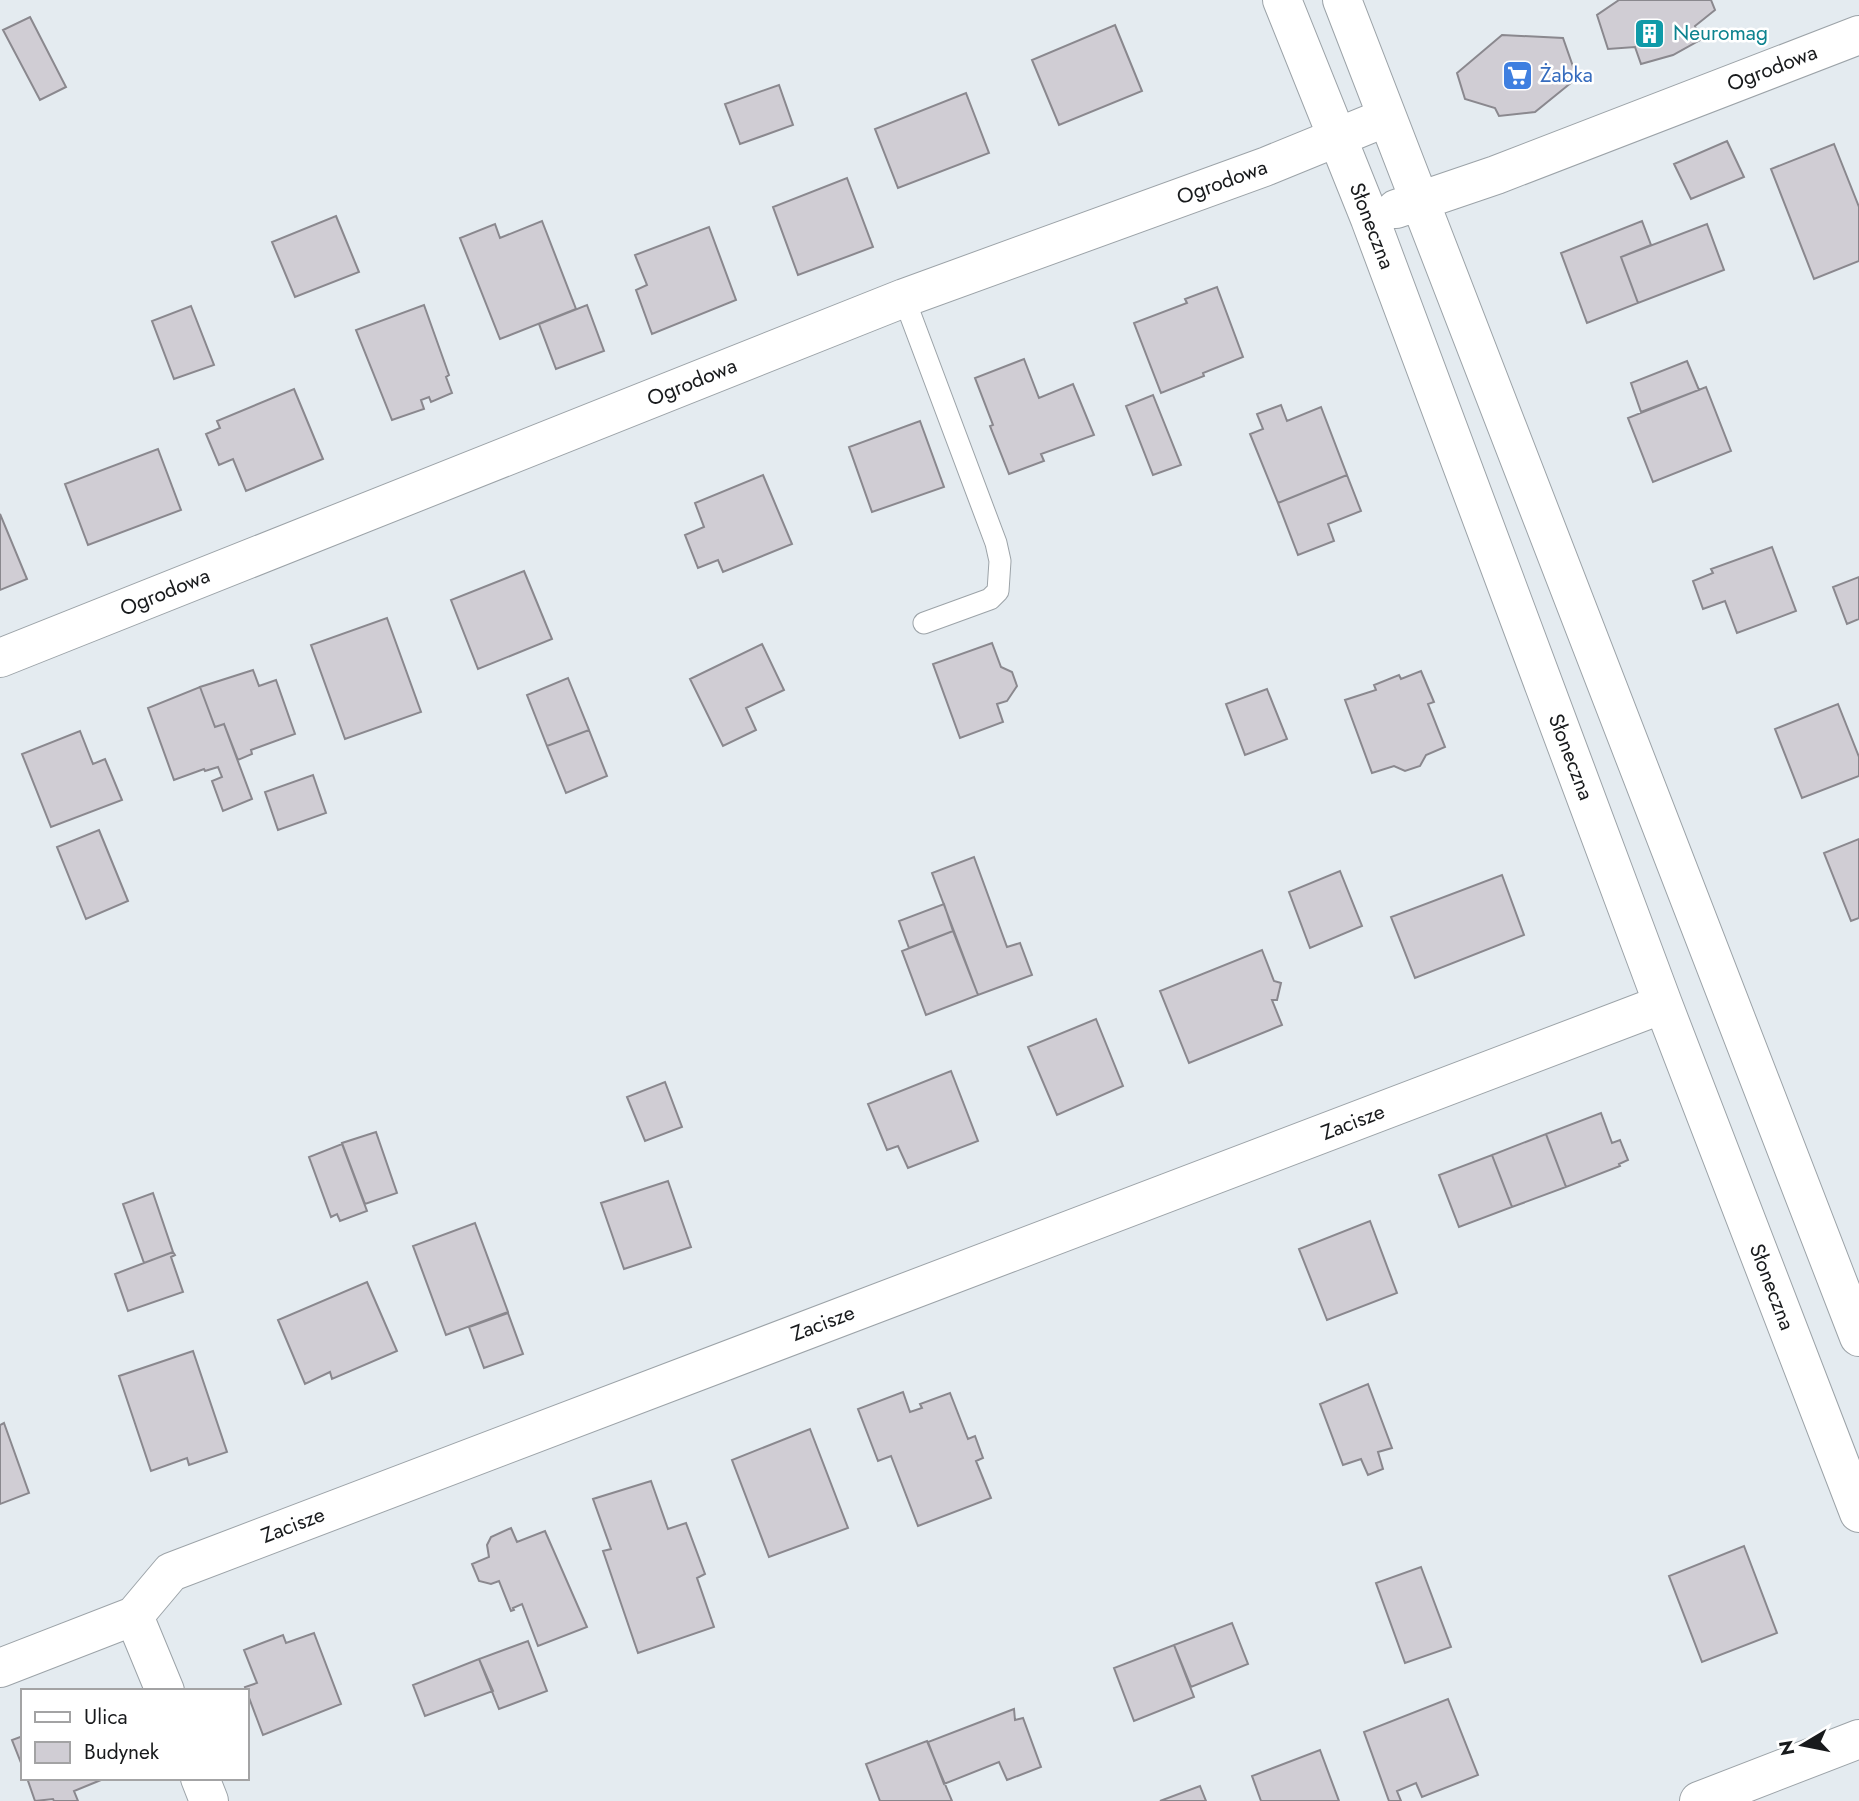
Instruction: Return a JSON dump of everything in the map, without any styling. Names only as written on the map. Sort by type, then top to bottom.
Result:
[{"type":"street","name":"Słoneczna","points":[[1282,0],[1370,219],[1663,1004],[1859,1513]]},
{"type":"street","points":[[1342,0],[1859,1337]]},
{"type":"street","name":"Ogrodowa","points":[[1370,219],[1496,175],[1859,35]]},
{"type":"street","name":"Ogrodowa","points":[[0,657],[904,298],[1267,166],[1387,117]]},
{"type":"street","name":"Zacisze","points":[[0,1668],[134,1616],[171,1572],[1663,1004]]},
{"type":"street","points":[[134,1616],[163,1689]]},
{"type":"street","points":[[1699,1801],[1859,1740]]},
{"type":"street","points":[[201,1780],[209,1801]]},
{"type":"lane","points":[[904,298],[996,543],[1000,561],[998,591],[990,599],[924,623]]},
{"type":"building","name":"Neuromag","points":[[1619,0],[1711,0],[1715,10],[1695,26],[1700,40],[1673,55],[1641,64],[1635,47],[1608,49],[1597,15]]},
{"type":"building","points":[[30,17],[66,87],[40,100],[3,30]]},
{"type":"building","points":[[1115,25],[1142,91],[1059,125],[1032,60]]},
{"type":"building","name":"Żabka","points":[[1502,35],[1563,38],[1577,78],[1535,112],[1499,116],[1495,108],[1465,99],[1457,73]]},
{"type":"building","points":[[779,85],[793,125],[740,144],[725,104]]},
{"type":"building","points":[[966,93],[989,153],[898,188],[875,129]]},
{"type":"building","points":[[1727,141],[1744,177],[1691,199],[1674,164]]},
{"type":"building","points":[[1834,144],[1859,207],[1859,261],[1814,279],[1771,169]]},
{"type":"building","points":[[847,178],[873,247],[798,275],[773,207]]},
{"type":"building","points":[[336,216],[359,272],[295,297],[272,242]]},
{"type":"building","points":[[542,221],[576,309],[500,339],[460,238],[495,224],[500,238]]},
{"type":"building","points":[[1642,221],[1651,245],[1621,257],[1638,303],[1587,323],[1561,253]]},
{"type":"building","points":[[1707,224],[1724,270],[1638,303],[1621,257]]},
{"type":"building","points":[[709,227],[736,300],[652,334],[636,290],[647,285],[635,255]]},
{"type":"building","points":[[1217,287],[1243,357],[1161,393],[1134,323],[1187,303],[1185,299]]},
{"type":"building","points":[[424,305],[449,375],[446,377],[452,393],[431,402],[429,397],[421,400],[424,409],[392,420],[356,330]]},
{"type":"building","points":[[587,305],[604,351],[556,369],[539,324]]},
{"type":"building","points":[[191,306],[214,365],[174,379],[152,321]]},
{"type":"building","points":[[1024,359],[1039,398],[1073,384],[1094,435],[1041,454],[1044,461],[1009,474],[975,378]]},
{"type":"building","points":[[1687,361],[1699,390],[1641,412],[1631,383]]},
{"type":"building","points":[[1706,387],[1731,451],[1653,482],[1628,418]]},
{"type":"building","points":[[294,389],[323,459],[246,491],[233,459],[219,465],[206,434],[220,428],[217,421]]},
{"type":"building","points":[[1153,395],[1181,465],[1153,475],[1126,406]]},
{"type":"building","points":[[1281,405],[1287,421],[1321,407],[1347,475],[1278,503],[1250,434],[1263,429],[1257,414]]},
{"type":"building","points":[[920,421],[944,487],[872,512],[849,447]]},
{"type":"building","points":[[158,449],[181,510],[88,545],[65,484]]},
{"type":"building","points":[[763,475],[792,544],[723,572],[718,560],[698,568],[685,535],[704,527],[695,503]]},
{"type":"building","points":[[1347,475],[1361,511],[1328,524],[1334,541],[1298,555],[1278,503]]},
{"type":"building","points":[[0,514],[27,579],[0,590]]},
{"type":"building","points":[[1772,547],[1796,611],[1737,633],[1725,601],[1703,609],[1693,581],[1713,573],[1711,569]]},
{"type":"building","points":[[524,571],[552,639],[478,669],[451,600]]},
{"type":"building","points":[[1859,577],[1859,619],[1847,624],[1833,587]]},
{"type":"building","points":[[387,618],[421,712],[345,739],[311,645]]},
{"type":"building","points":[[992,643],[1001,667],[1012,672],[1017,686],[1007,701],[997,704],[1003,722],[960,738],[933,664]]},
{"type":"building","points":[[762,644],[784,690],[746,708],[756,730],[723,746],[690,679]]},
{"type":"building","points":[[253,670],[259,686],[276,680],[295,734],[251,750],[252,754],[238,760],[224,724],[215,727],[200,687]]},
{"type":"building","points":[[1421,671],[1434,702],[1428,704],[1445,747],[1426,755],[1420,766],[1405,771],[1394,766],[1372,773],[1345,700],[1376,690],[1374,685],[1399,675],[1401,679]]},
{"type":"building","points":[[568,678],[589,730],[547,746],[527,695]]},
{"type":"building","points":[[200,687],[215,727],[224,724],[252,799],[223,811],[212,781],[222,777],[218,767],[174,780],[148,708]]},
{"type":"building","points":[[1267,689],[1287,739],[1245,755],[1226,704]]},
{"type":"building","points":[[1838,704],[1859,757],[1859,776],[1802,798],[1775,729]]},
{"type":"building","points":[[589,730],[607,776],[566,793],[547,746]]},
{"type":"building","points":[[80,731],[93,764],[105,759],[122,800],[51,827],[22,754]]},
{"type":"building","points":[[313,775],[326,813],[278,830],[265,792]]},
{"type":"building","points":[[99,830],[128,901],[86,919],[57,847]]},
{"type":"building","points":[[1859,839],[1859,918],[1851,921],[1824,853]]},
{"type":"building","points":[[974,857],[1007,947],[1020,943],[1032,975],[978,995],[932,873]]},
{"type":"building","points":[[1340,871],[1362,926],[1310,948],[1289,892]]},
{"type":"building","points":[[1502,875],[1524,935],[1415,978],[1391,917]]},
{"type":"building","points":[[944,904],[953,931],[909,948],[899,921]]},
{"type":"building","points":[[953,931],[978,995],[926,1015],[902,951]]},
{"type":"building","points":[[1262,950],[1274,981],[1281,983],[1277,1000],[1272,1000],[1282,1025],[1189,1063],[1160,991]]},
{"type":"building","points":[[1096,1019],[1123,1086],[1057,1115],[1028,1047]]},
{"type":"building","points":[[951,1071],[978,1141],[908,1168],[898,1146],[887,1150],[868,1104]]},
{"type":"building","points":[[665,1082],[682,1127],[645,1141],[627,1097]]},
{"type":"building","points":[[1601,1113],[1612,1143],[1620,1140],[1628,1160],[1619,1164],[1620,1166],[1566,1187],[1546,1134]]},
{"type":"building","points":[[376,1132],[397,1193],[365,1204],[342,1143]]},
{"type":"building","points":[[1546,1134],[1566,1187],[1512,1207],[1492,1155]]},
{"type":"building","points":[[342,1144],[367,1211],[340,1221],[337,1214],[331,1217],[309,1157]]},
{"type":"building","points":[[1492,1155],[1512,1207],[1459,1227],[1439,1175]]},
{"type":"building","points":[[668,1181],[691,1247],[624,1269],[601,1203]]},
{"type":"building","points":[[153,1193],[173,1252],[144,1263],[123,1204]]},
{"type":"building","points":[[1370,1221],[1397,1293],[1327,1320],[1299,1249]]},
{"type":"building","points":[[475,1223],[508,1312],[446,1335],[413,1246]]},
{"type":"building","points":[[173,1252],[175,1255],[171,1257],[183,1292],[128,1311],[115,1274]]},
{"type":"building","points":[[367,1282],[397,1351],[332,1379],[330,1372],[305,1384],[278,1320]]},
{"type":"building","points":[[508,1313],[523,1354],[484,1368],[469,1327]]},
{"type":"building","points":[[193,1351],[227,1452],[189,1465],[187,1458],[151,1471],[119,1376]]},
{"type":"building","points":[[1368,1384],[1392,1448],[1378,1452],[1383,1469],[1368,1475],[1361,1459],[1343,1465],[1320,1404]]},
{"type":"building","points":[[903,1392],[910,1412],[922,1408],[920,1404],[950,1393],[968,1439],[975,1436],[983,1458],[976,1461],[991,1498],[918,1526],[891,1456],[878,1461],[858,1409]]},
{"type":"building","points":[[4,1423],[29,1493],[0,1504],[0,1425]]},
{"type":"building","points":[[810,1429],[848,1528],[769,1557],[732,1460]]},
{"type":"building","points":[[651,1481],[668,1529],[686,1523],[705,1574],[697,1578],[714,1627],[638,1653],[603,1551],[611,1549],[593,1499]]},
{"type":"building","points":[[511,1528],[517,1542],[545,1531],[587,1627],[538,1646],[522,1604],[511,1611],[499,1581],[491,1584],[479,1581],[472,1564],[489,1557],[487,1545],[491,1537]]},
{"type":"building","points":[[1744,1546],[1777,1633],[1702,1662],[1669,1576]]},
{"type":"building","points":[[1421,1567],[1451,1647],[1405,1663],[1376,1583]]},
{"type":"building","points":[[1232,1623],[1248,1664],[1191,1687],[1174,1645]]},
{"type":"building","points":[[314,1633],[341,1704],[263,1735],[248,1689],[245,1687],[257,1683],[244,1650],[283,1635],[286,1643]]},
{"type":"building","points":[[528,1641],[547,1691],[499,1709],[479,1659]]},
{"type":"building","points":[[1174,1645],[1194,1697],[1134,1721],[1114,1668]]},
{"type":"building","points":[[479,1659],[493,1691],[425,1716],[413,1685]]},
{"type":"building","points":[[1448,1699],[1478,1775],[1422,1797],[1416,1783],[1397,1791],[1401,1801],[1389,1801],[1364,1732]]},
{"type":"building","points":[[1014,1709],[1015,1720],[1023,1718],[1041,1767],[1007,1780],[999,1762],[944,1784],[928,1742]]},
{"type":"building","points":[[21,1737],[21,1763],[12,1740]]},
{"type":"building","points":[[927,1741],[952,1801],[880,1801],[866,1764]]},
{"type":"building","points":[[1320,1750],[1339,1801],[1261,1801],[1252,1776]]},
{"type":"building","points":[[28,1780],[101,1780],[74,1791],[78,1801],[35,1801]]},
{"type":"building","points":[[1200,1786],[1206,1801],[1160,1801]]},
{"type":"place","name":"Neuromag","points":[[1650,33]]},
{"type":"place","name":"Żabka","points":[[1517,75]]}]
